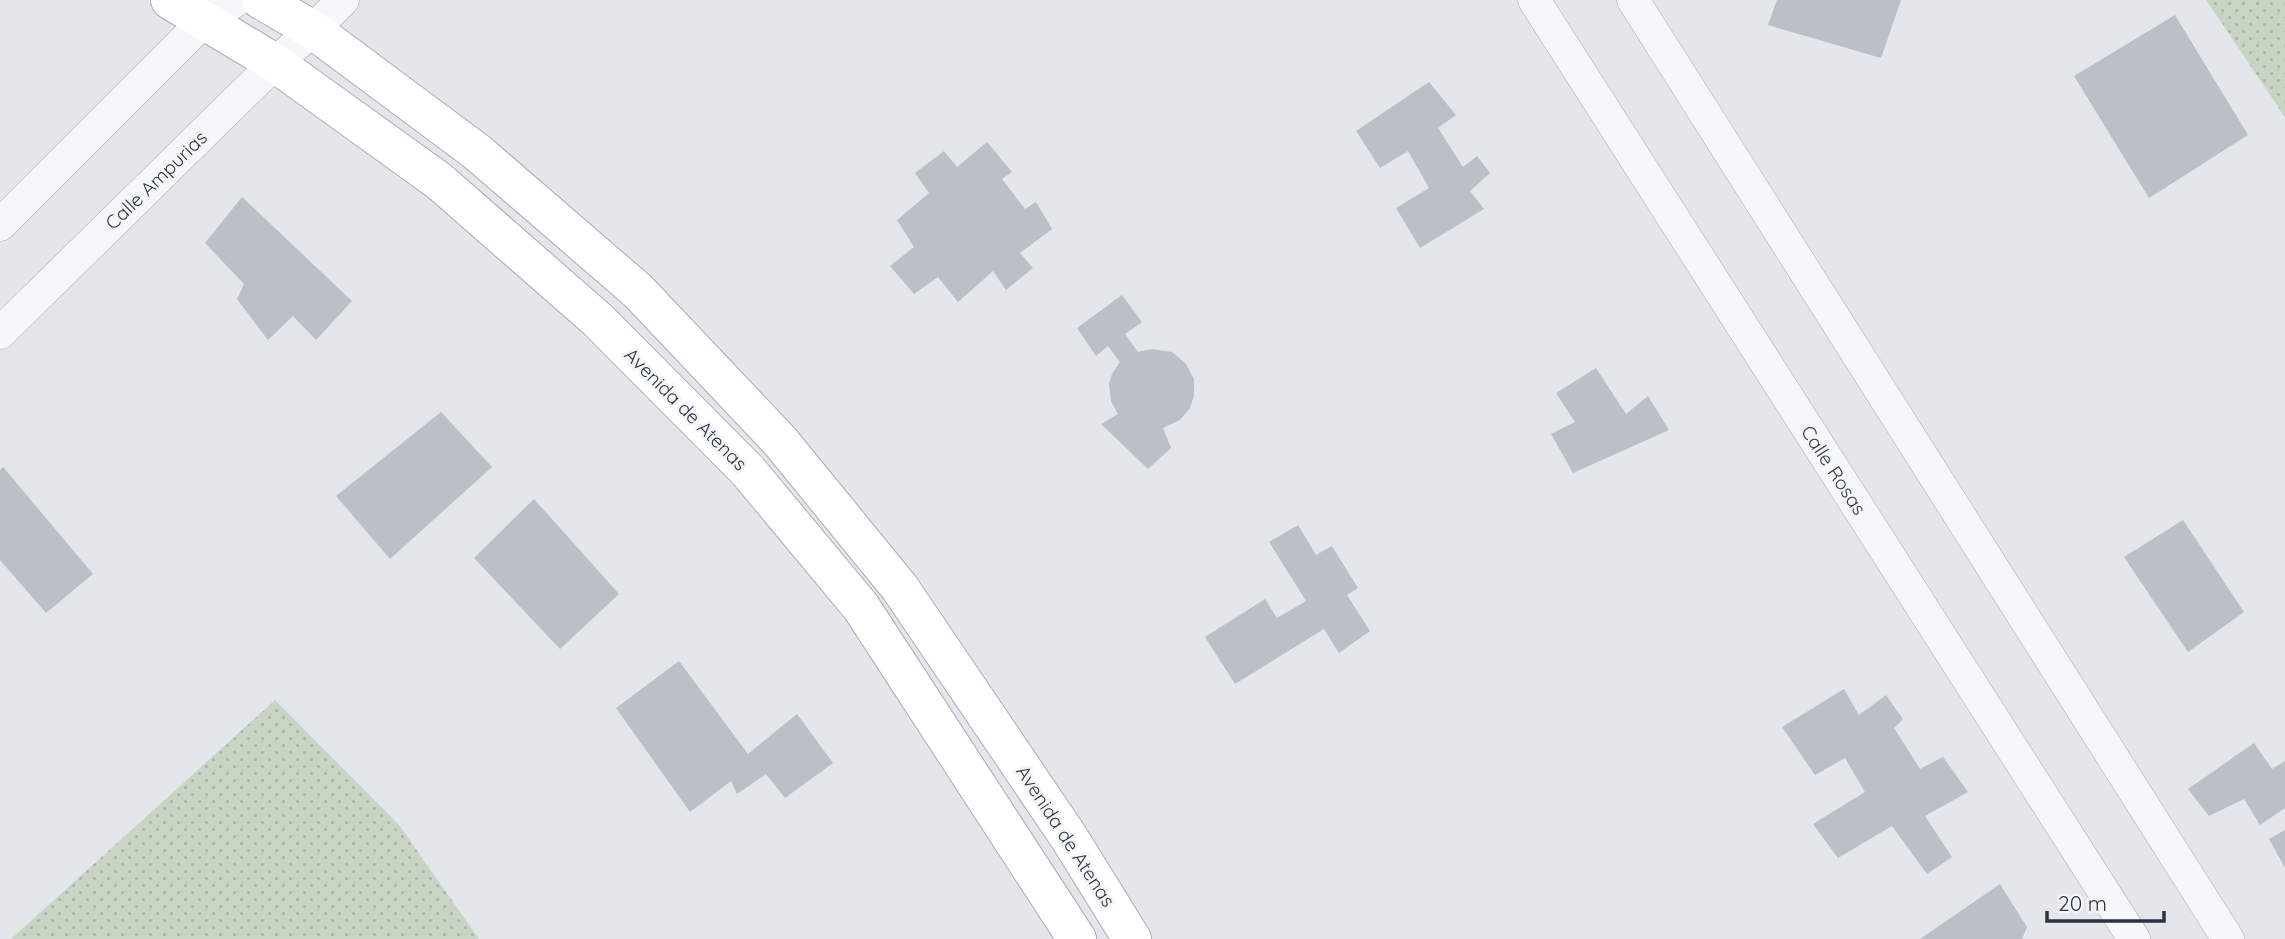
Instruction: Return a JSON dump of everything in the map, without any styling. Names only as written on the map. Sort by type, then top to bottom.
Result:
[{"type":"main road","name":"Avenida de Atenas","points":[[170,0],[275,63],[439,181],[599,321],[748,471],[861,607],[1077,939]]},
{"type":"main road","name":"Avenida de Atenas","points":[[261,0],[313,30],[477,152],[638,291],[780,441],[900,588],[1068,836],[1132,939]]},
{"type":"street","points":[[0,225],[205,20],[237,0]]},
{"type":"street","points":[[313,30],[343,0]]},
{"type":"street","name":"Calle Rosas","points":[[1534,0],[2134,939]]},
{"type":"street","points":[[1633,0],[2228,939]]},
{"type":"street","name":"Calle Ampurias","points":[[0,333],[275,63],[313,30]]},
{"type":"green space","points":[[2206,0],[2285,0],[2285,117]]},
{"type":"green space","points":[[275,700],[399,825],[479,939],[11,939]]},
{"type":"building","points":[[1777,0],[1901,0],[1881,58],[1768,25]]},
{"type":"building","points":[[2175,15],[2248,135],[2149,198],[2074,76]]},
{"type":"building","points":[[1429,82],[1456,115],[1438,128],[1463,167],[1477,156],[1490,173],[1470,191],[1484,209],[1420,248],[1396,208],[1429,188],[1408,151],[1380,168],[1356,131]]},
{"type":"building","points":[[987,142],[1012,172],[1002,179],[1025,209],[1036,202],[1052,229],[1020,253],[1033,268],[1006,290],[993,271],[958,302],[938,277],[914,294],[890,266],[914,247],[897,220],[929,193],[915,173],[944,151],[957,167]]},
{"type":"building","points":[[242,197],[352,301],[316,340],[293,316],[268,340],[237,299],[244,284],[205,243]]},
{"type":"building","points":[[1122,295],[1142,322],[1125,334],[1138,352],[1152,349],[1172,352],[1186,364],[1194,379],[1194,395],[1190,408],[1180,420],[1163,428],[1171,448],[1148,469],[1101,424],[1118,414],[1111,401],[1109,384],[1120,362],[1108,346],[1096,356],[1077,328]]},
{"type":"building","points":[[1596,368],[1626,414],[1648,396],[1669,430],[1573,473],[1551,434],[1575,422],[1556,393]]},
{"type":"building","points":[[441,412],[492,467],[390,559],[336,496]]},
{"type":"building","points":[[3,467],[93,574],[46,613],[0,560],[0,470]]},
{"type":"building","points":[[534,499],[619,594],[560,649],[474,558]]},
{"type":"building","points":[[2183,520],[2244,612],[2188,652],[2124,557]]},
{"type":"building","points":[[1298,525],[1316,555],[1332,546],[1358,588],[1347,595],[1370,631],[1339,653],[1324,629],[1235,684],[1205,637],[1265,599],[1277,618],[1306,601],[1269,542]]},
{"type":"building","points":[[679,661],[748,754],[797,714],[833,763],[785,798],[766,774],[737,794],[731,781],[690,812],[616,708]]},
{"type":"building","points":[[1844,689],[1859,715],[1886,695],[1903,719],[1894,728],[1920,769],[1943,757],[1968,792],[1925,816],[1952,857],[1927,874],[1892,826],[1838,858],[1813,824],[1865,792],[1845,758],[1815,775],[1782,727]]},
{"type":"building","points":[[2254,743],[2272,769],[2285,761],[2285,808],[2260,825],[2244,799],[2209,816],[2188,789]]},
{"type":"building","points":[[2285,830],[2285,868],[2269,839]]},
{"type":"building","points":[[2000,884],[2027,927],[2022,939],[1920,939]]}]
